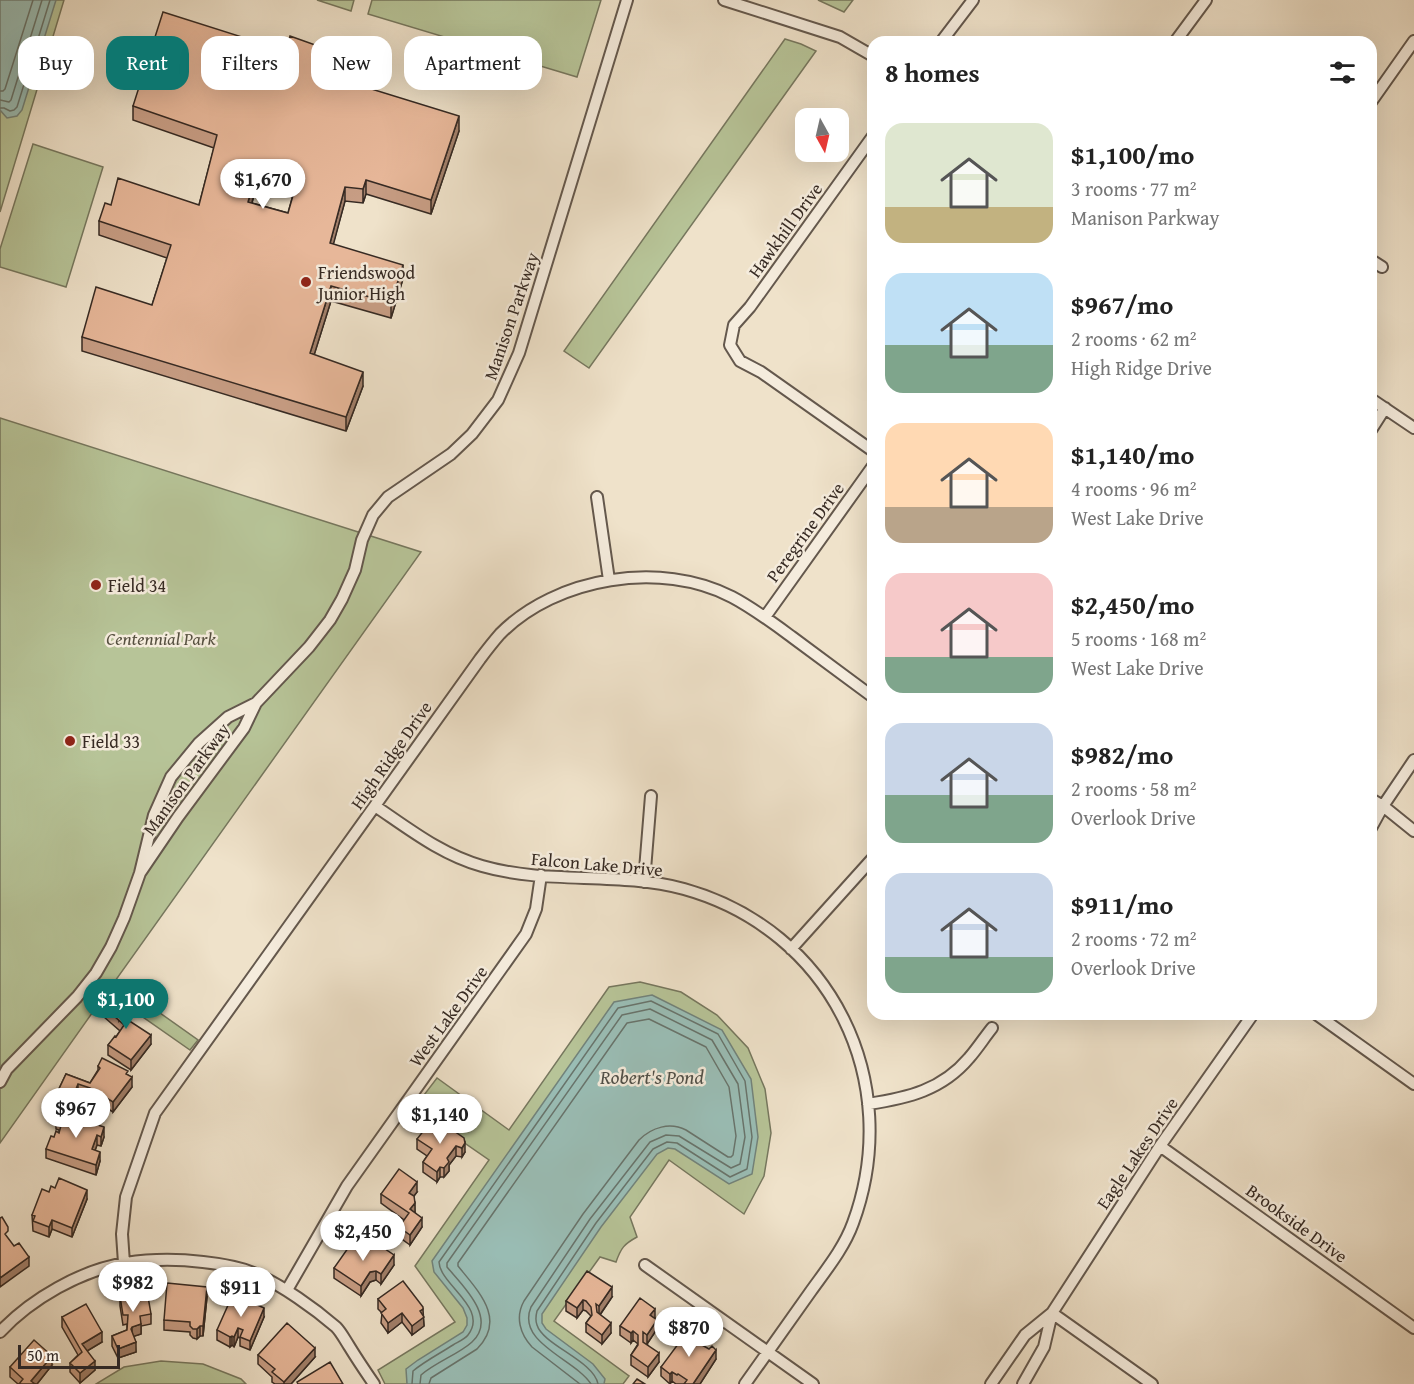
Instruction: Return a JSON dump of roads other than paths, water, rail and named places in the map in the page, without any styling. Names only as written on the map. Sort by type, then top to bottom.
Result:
[{"type":"street","name":"Manison Parkway","points":[[140,873],[244,728],[256,703],[309,647],[330,620],[355,570],[362,540],[373,515],[388,497],[451,454],[472,434],[498,400],[519,353],[627,0]]},
{"type":"street","points":[[724,0],[840,37],[867,53]]},
{"type":"street","points":[[946,36],[973,0]]},
{"type":"street","points":[[1179,36],[1206,0]]},
{"type":"street","points":[[1377,93],[1414,41]]},
{"type":"street","name":"Hawkhill Drive","points":[[867,144],[750,308],[734,325],[730,345],[740,361],[761,372],[867,447]]},
{"type":"street","points":[[1377,264],[1382,267]]},
{"type":"street","points":[[1377,403],[1414,428]]},
{"type":"street","points":[[1377,420],[1384,408]]},
{"type":"street","name":"Peregrine Drive","points":[[765,617],[867,474]]},
{"type":"street","points":[[597,497],[609,580]]},
{"type":"street","name":"High Ridge Drive","points":[[124,1263],[122,1234],[126,1197],[155,1113],[480,659],[500,634],[523,616],[547,600],[576,588],[609,580],[641,577],[671,578],[705,585],[732,597],[765,617],[867,693]]},
{"type":"street","name":"Manison Parkway","points":[[0,1082],[4,1071],[77,997],[96,973],[111,947],[140,873],[154,815],[171,777],[199,743],[228,717],[256,703]]},
{"type":"street","points":[[1377,817],[1414,760]]},
{"type":"street","points":[[644,882],[651,796]]},
{"type":"street","points":[[1377,802],[1414,831]]},
{"type":"street","name":"Falcon Lake Drive","points":[[375,806],[450,855],[481,866],[505,872],[644,882],[683,889],[717,900],[754,919],[792,949],[824,986],[854,1039],[864,1073],[868,1104],[867,1166],[852,1225],[838,1252],[745,1384]]},
{"type":"street","points":[[792,949],[867,865]]},
{"type":"street","name":"West Lake Drive","points":[[287,1290],[347,1186],[526,934],[536,909],[542,875]]},
{"type":"street","name":"Eagle Lakes Drive","points":[[991,1384],[1025,1335],[1052,1313],[1160,1146],[1249,1020]]},
{"type":"street","points":[[1324,1020],[1414,1084]]},
{"type":"street","points":[[868,1104],[897,1100],[924,1092],[947,1079],[968,1060],[992,1028]]},
{"type":"street","name":"Brookside Drive","points":[[1160,1146],[1414,1328]]},
{"type":"street","points":[[0,1332],[34,1302],[90,1273],[124,1263],[188,1260],[223,1265],[255,1274],[287,1290],[337,1329],[374,1384]]},
{"type":"street","points":[[645,1265],[813,1384]]},
{"type":"street","points":[[1052,1313],[1152,1384]]},
{"type":"street","name":"Eagle Lakes Drive","points":[[1023,1384],[1044,1347],[1052,1313]]},
{"type":"water","points":[[0,0],[56,0],[45,36],[18,36],[18,90],[28,90],[22,110],[17,116],[7,118],[0,110]]},
{"type":"water","name":"Robert's Pond","points":[[652,995],[722,1030],[751,1079],[758,1137],[752,1174],[729,1184],[675,1149],[668,1148],[657,1154],[601,1227],[542,1314],[542,1323],[546,1329],[593,1364],[605,1379],[604,1384],[407,1384],[406,1369],[463,1332],[467,1325],[463,1308],[434,1272],[432,1261],[614,1002]]},
{"type":"place","name":"Friendswood Junior High","points":[[306,282]]},
{"type":"place","name":"Field 34","points":[[96,585]]},
{"type":"place","name":"Field 33","points":[[70,741]]},
{"type":"park label","name":"Centennial Park","points":[[161,638]]}]
